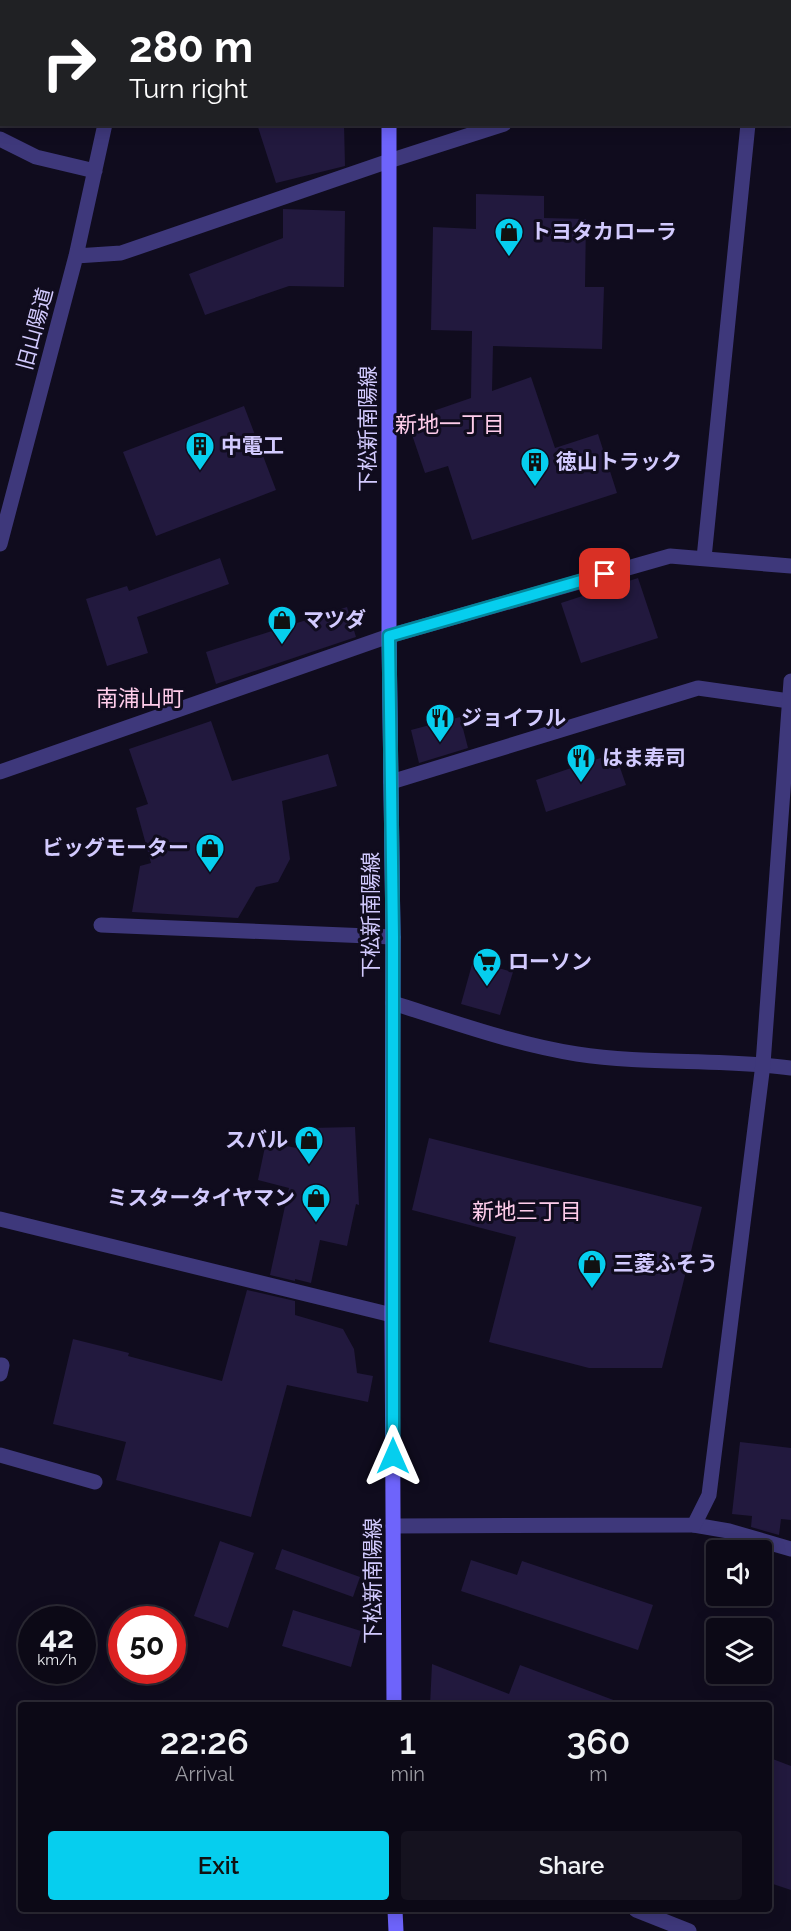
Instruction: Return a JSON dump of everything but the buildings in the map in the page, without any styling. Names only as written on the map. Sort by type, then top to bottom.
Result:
[{"type":"main road","name":"下松新南陽線","points":[[388,126],[389,636],[393,936],[394,1702]]},
{"type":"main road","points":[[395,1912],[396,1931]]},
{"type":"street","name":"旧山陽道","points":[[0,544],[76,256],[105,126]]},
{"type":"street","points":[[76,256],[121,253],[498,126]]},
{"type":"street","points":[[704,558],[748,126]]},
{"type":"street","points":[[0,139],[36,157],[95,171]]},
{"type":"street","points":[[0,772],[389,636],[670,556],[791,566]]},
{"type":"street","points":[[694,1525],[709,1495],[763,1064],[791,681]]},
{"type":"street","points":[[391,782],[698,688],[789,701]]},
{"type":"street","points":[[100,924],[393,936]]},
{"type":"street","points":[[393,1003],[506,1039],[578,1054],[675,1062],[763,1064],[791,1068]]},
{"type":"street","points":[[0,1219],[392,1316]]},
{"type":"street","points":[[0,1365],[2,1365],[0,1374]]},
{"type":"street","points":[[0,1455],[94,1482]]},
{"type":"street","points":[[393,1526],[694,1525],[729,1531],[791,1549]]},
{"type":"street","points":[[641,1912],[689,1931]]},
{"type":"place","name":"トヨタカローラ","points":[[509,258]]},
{"type":"place","name":"中電工","points":[[200,472]]},
{"type":"place","name":"徳山トラック","points":[[535,488]]},
{"type":"place","name":"マツダ","points":[[282,646]]},
{"type":"place","name":"ジョイフル","points":[[440,744]]},
{"type":"place","name":"はま寿司","points":[[581,784]]},
{"type":"place","name":"ビッグモーター","points":[[210,874]]},
{"type":"place","name":"ローソン","points":[[487,988]]},
{"type":"place","name":"スバル","points":[[309,1166]]},
{"type":"place","name":"ミスタータイヤマン","points":[[316,1224]]},
{"type":"place","name":"三菱ふそう","points":[[592,1290]]},
{"type":"district","name":"新地一丁目","points":[[450,424]]},
{"type":"district","name":"南浦山町","points":[[140,698]]},
{"type":"district","name":"新地三丁目","points":[[527,1211]]},
{"type":"route","points":[[393,1456],[393,936],[389,636],[605,574]]}]
